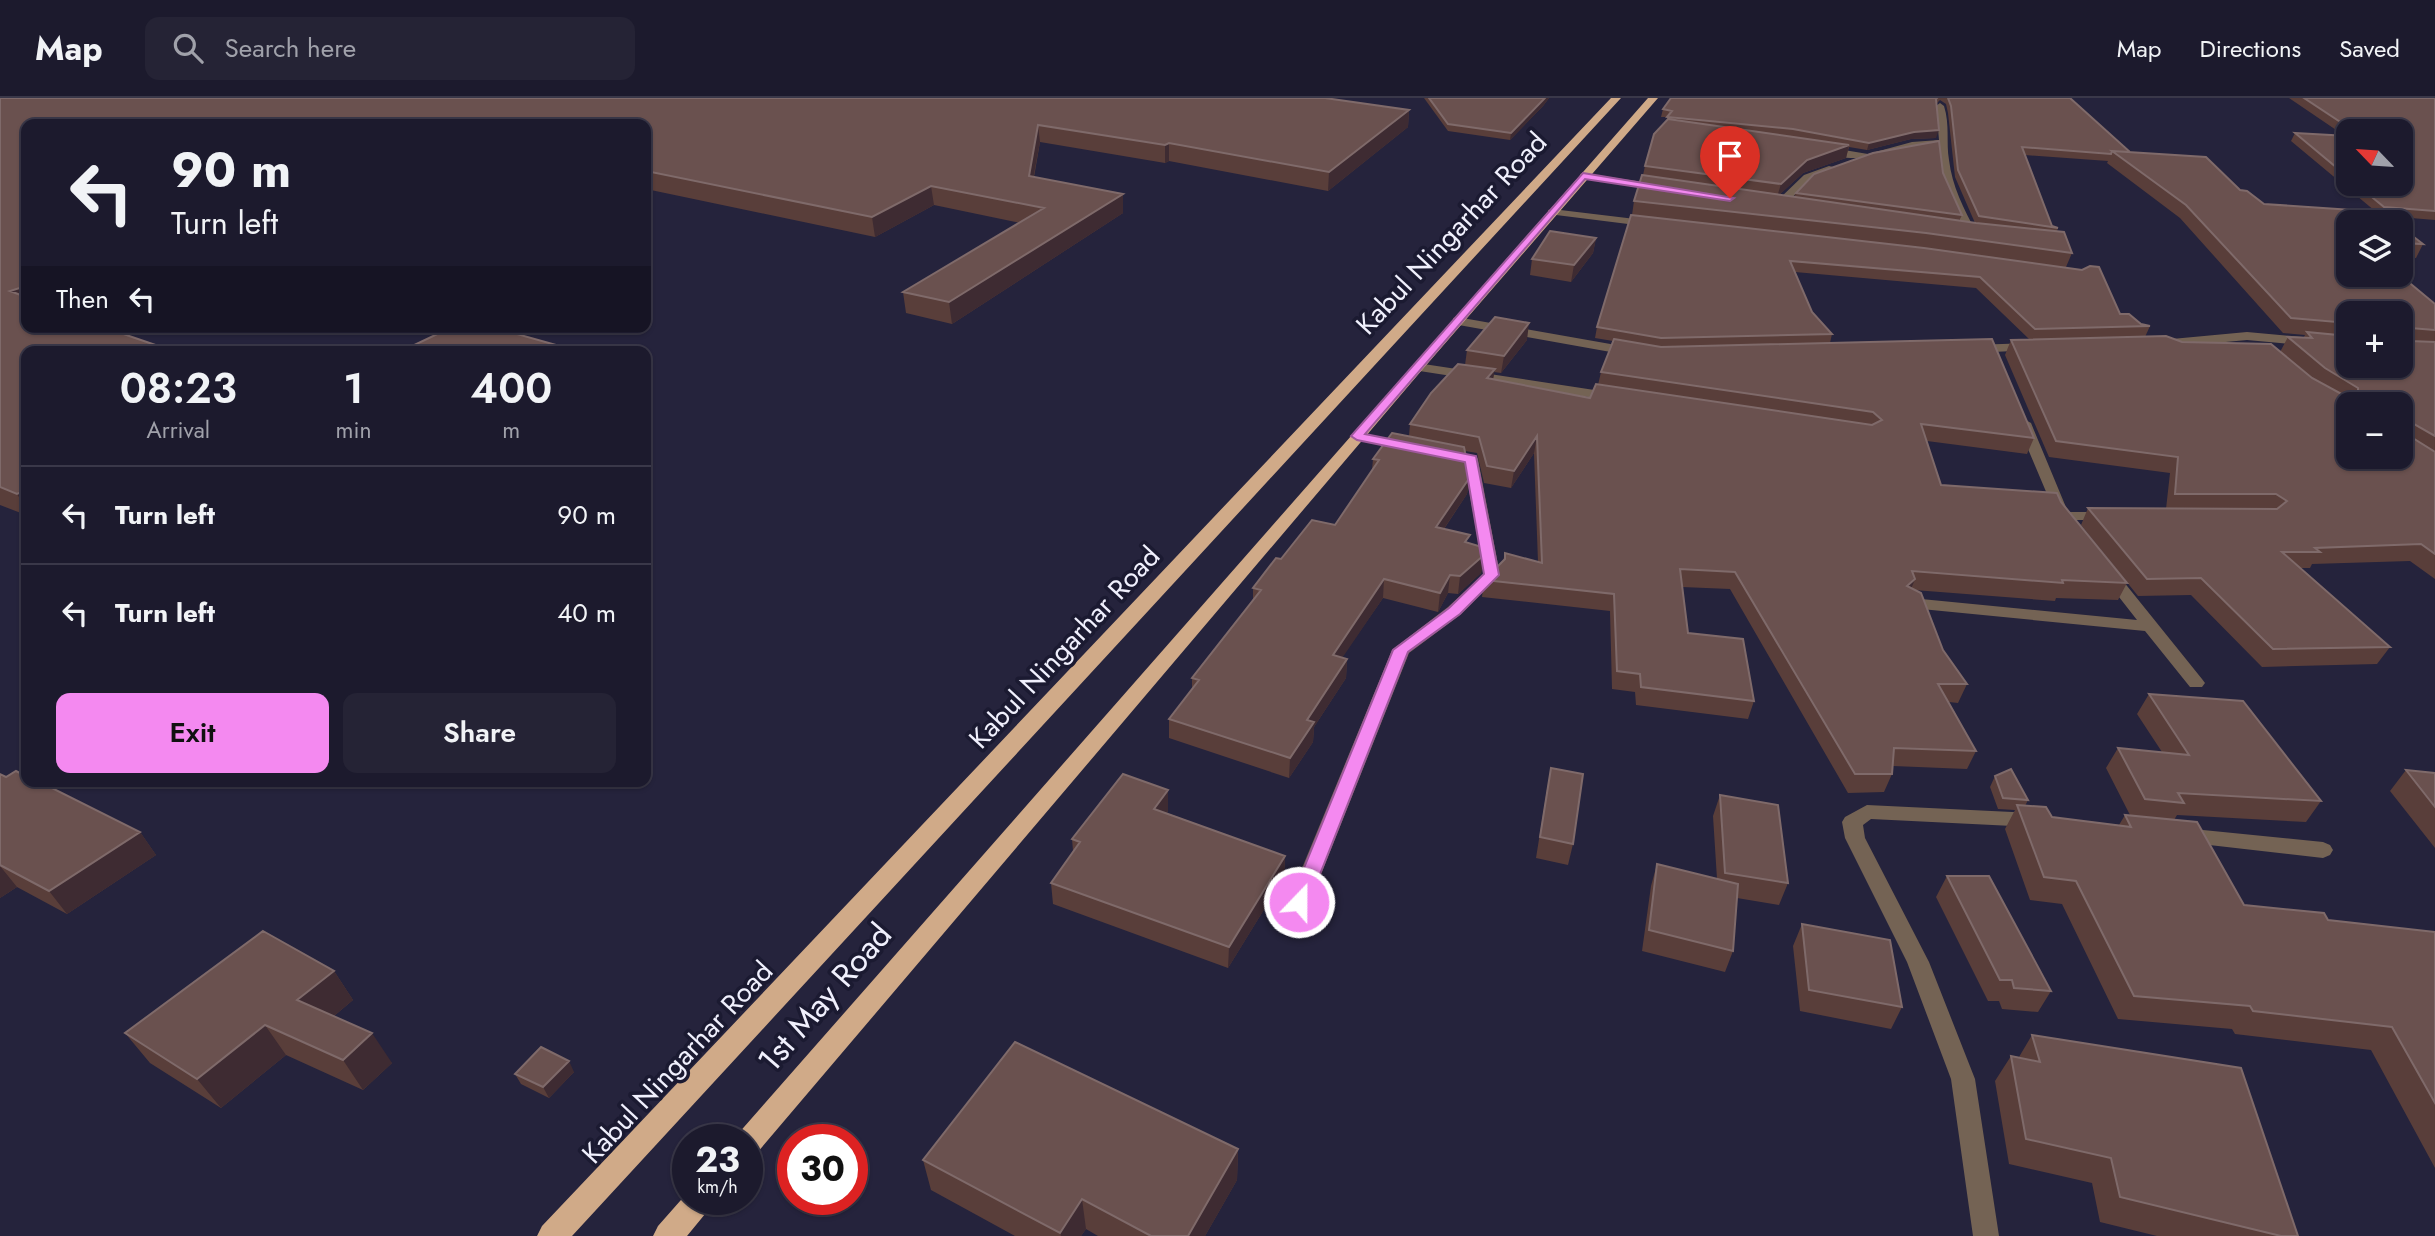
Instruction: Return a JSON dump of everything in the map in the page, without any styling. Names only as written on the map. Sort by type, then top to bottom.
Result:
[{"type":"highway","name":"Kabul Ningarhar Road","points":[[552,1236],[1616,98]]},
{"type":"highway","name":"Kabul Ningarhar Road","points":[[957,899],[1653,98]]},
{"type":"highway","name":"1st May Road","points":[[763,1125],[957,899]]},
{"type":"highway","points":[[668,1236],[686,1215]]},
{"type":"street","points":[[1940,106],[1946,122],[1943,157],[1949,189],[1971,232]]},
{"type":"street","points":[[1779,205],[1807,177],[1867,156],[1912,145],[1944,142]]},
{"type":"street","points":[[1814,148],[1867,156]]},
{"type":"street","points":[[1583,176],[1674,190]]},
{"type":"street","points":[[1766,203],[1792,207]]},
{"type":"street","points":[[1552,212],[1662,225]]},
{"type":"street","points":[[1957,230],[1983,233]]},
{"type":"street","points":[[1457,321],[1645,354]]},
{"type":"street","points":[[2153,345],[2247,335],[2336,344]]},
{"type":"street","points":[[2247,335],[2268,353]]},
{"type":"street","points":[[1965,349],[1996,354],[2046,347]]},
{"type":"street","points":[[1417,367],[1622,398]]},
{"type":"street","points":[[2018,408],[2063,517],[2079,537]]},
{"type":"street","points":[[1299,902],[1401,650],[1454,611],[1492,575],[1471,459],[1357,436]]},
{"type":"street","points":[[2063,517],[2131,517]]},
{"type":"street","points":[[2103,566],[2196,683]]},
{"type":"street","points":[[1911,603],[2151,626]]},
{"type":"street","points":[[1986,1236],[1963,1079],[1918,962],[1856,838],[1852,822],[1867,812],[2059,822]]},
{"type":"street","points":[[2157,832],[2323,850]]},
{"type":"building","points":[[0,98],[1325,98],[1409,110],[1329,172],[1169,143],[1165,145],[1038,125],[1029,176],[1123,194],[949,302],[903,292],[1044,208],[931,186],[872,217],[651,172],[651,119],[21,119],[21,288],[10,291],[21,295],[21,333],[121,333],[158,346],[21,346],[21,492],[17,494],[0,487]]},
{"type":"building","points":[[1429,98],[1545,98],[1511,133],[1448,124]]},
{"type":"building","points":[[1671,98],[1937,98],[1939,130],[1914,132],[1869,143],[1793,129],[1667,117],[1672,111],[1663,109]]},
{"type":"building","points":[[1948,98],[2070,98],[2130,152],[2112,151],[2111,154],[2022,147],[2052,226],[2058,228],[1979,216],[1958,170]]},
{"type":"building","points":[[2304,98],[2435,98],[2435,211],[2384,207],[2371,196],[2413,196],[2413,119],[2336,119]]},
{"type":"building","points":[[1668,119],[1849,145],[1807,160],[1781,184],[1645,166],[1654,134]]},
{"type":"building","points":[[2295,133],[2336,135],[2336,167]]},
{"type":"building","points":[[1939,141],[1943,173],[1962,215],[1796,193],[1814,174],[1873,153]]},
{"type":"building","points":[[2112,151],[2206,157],[2240,190],[2247,191],[2264,204],[2352,210],[2336,210],[2336,287],[2413,286],[2435,304],[2435,330],[2413,328],[2413,301],[2336,301],[2336,322],[2291,318],[2186,205]]},
{"type":"building","points":[[1642,175],[1976,223],[2064,232],[2072,253],[1926,233],[1634,201]]},
{"type":"building","points":[[1631,215],[1924,248],[2082,270],[2090,266],[2099,267],[2120,314],[2129,314],[2141,324],[2150,326],[2035,329],[1980,277],[1790,261],[1812,312],[1832,334],[1661,338],[1597,327]]},
{"type":"building","points":[[1550,231],[1596,238],[1574,265],[1532,259]]},
{"type":"building","points":[[2413,236],[2423,244],[2413,244]]},
{"type":"building","points":[[1495,317],[1529,323],[1504,356],[1467,350]]},
{"type":"building","points":[[2307,332],[2336,335],[2336,375],[2288,337],[2312,338]]},
{"type":"building","points":[[439,333],[513,333],[560,346],[412,346]]},
{"type":"building","points":[[2166,336],[2182,342],[2271,344],[2312,378],[2338,392],[2336,469],[2413,469],[2413,438],[2435,452],[2435,554],[2421,544],[2315,548],[2320,552],[2282,552],[2390,647],[2273,649],[2201,578],[2147,579],[2088,508],[2277,509],[2287,501],[2276,494],[2175,494],[2178,457],[2056,441],[2011,340]]},
{"type":"building","points":[[1614,339],[1661,347],[1992,339],[2034,438],[1921,424],[1941,485],[2057,493],[2061,502],[2127,583],[2062,580],[2063,583],[1912,571],[1915,579],[1907,586],[1921,593],[1943,650],[1967,684],[1938,684],[1976,751],[1894,748],[1892,774],[1855,774],[1735,572],[1680,569],[1688,633],[1743,639],[1754,701],[1641,687],[1640,674],[1617,671],[1614,594],[1484,580],[1505,559],[1505,553],[1542,563],[1537,436],[1514,471],[1487,466],[1479,437],[1410,424],[1431,393],[1458,364],[1495,369],[1487,378],[1590,398],[1596,384],[1872,425],[1882,420],[1873,412],[1601,372]]},
{"type":"building","points":[[2413,341],[2435,342],[2435,436],[2413,424],[2413,392],[2358,392],[2358,388],[2342,378],[2413,378]]},
{"type":"building","points":[[1392,433],[1464,447],[1470,477],[1436,527],[1470,535],[1465,542],[1482,547],[1484,555],[1460,576],[1450,575],[1440,593],[1384,579],[1333,655],[1347,659],[1307,720],[1314,722],[1290,758],[1169,719],[1199,680],[1192,678],[1261,590],[1253,588],[1276,558],[1281,559],[1312,520],[1335,525],[1379,460],[1373,459]]},
{"type":"building","points":[[2149,694],[2243,701],[2321,801],[2178,793],[2184,803],[2145,799],[2118,748],[2189,755]]},
{"type":"building","points":[[1551,768],[1583,774],[1573,844],[1540,837]]},
{"type":"building","points":[[2011,769],[2028,800],[2003,798],[1995,776]]},
{"type":"building","points":[[2406,770],[2435,773],[2435,807]]},
{"type":"building","points":[[16,771],[21,774],[21,787],[50,787],[140,832],[49,891],[0,865],[0,774],[6,777]]},
{"type":"building","points":[[1123,774],[1168,790],[1154,809],[1285,856],[1229,947],[1051,883],[1080,842],[1072,839]]},
{"type":"building","points":[[1720,795],[1778,805],[1788,883],[1725,873]]},
{"type":"building","points":[[2017,805],[2046,807],[2052,817],[2131,827],[2125,815],[2197,822],[2244,905],[2324,913],[2328,920],[2435,932],[2435,1103],[2392,1027],[2253,1011],[2250,1006],[2134,996],[2076,881],[2044,877]]},
{"type":"building","points":[[1657,864],[1738,884],[1733,951],[1649,930]]},
{"type":"building","points":[[1947,876],[1989,876],[2051,991],[2014,988],[2012,980],[2000,980]]},
{"type":"building","points":[[1802,924],[1890,940],[1902,1007],[1809,990]]},
{"type":"building","points":[[263,931],[334,971],[297,1000],[372,1033],[343,1060],[265,1025],[197,1079],[125,1033]]},
{"type":"building","points":[[2032,1035],[2241,1068],[2298,1236],[2281,1236],[2120,1197],[2111,1158],[2026,1139],[2011,1056],[2040,1062]]},
{"type":"building","points":[[1015,1042],[1238,1149],[1188,1236],[1151,1236],[1082,1199],[1060,1233],[923,1160]]},
{"type":"building","points":[[541,1047],[569,1061],[543,1087],[515,1074]]},
{"type":"route","points":[[1299,902],[1401,650],[1454,611],[1492,575],[1471,459],[1357,436],[1583,176],[1730,198]]}]
